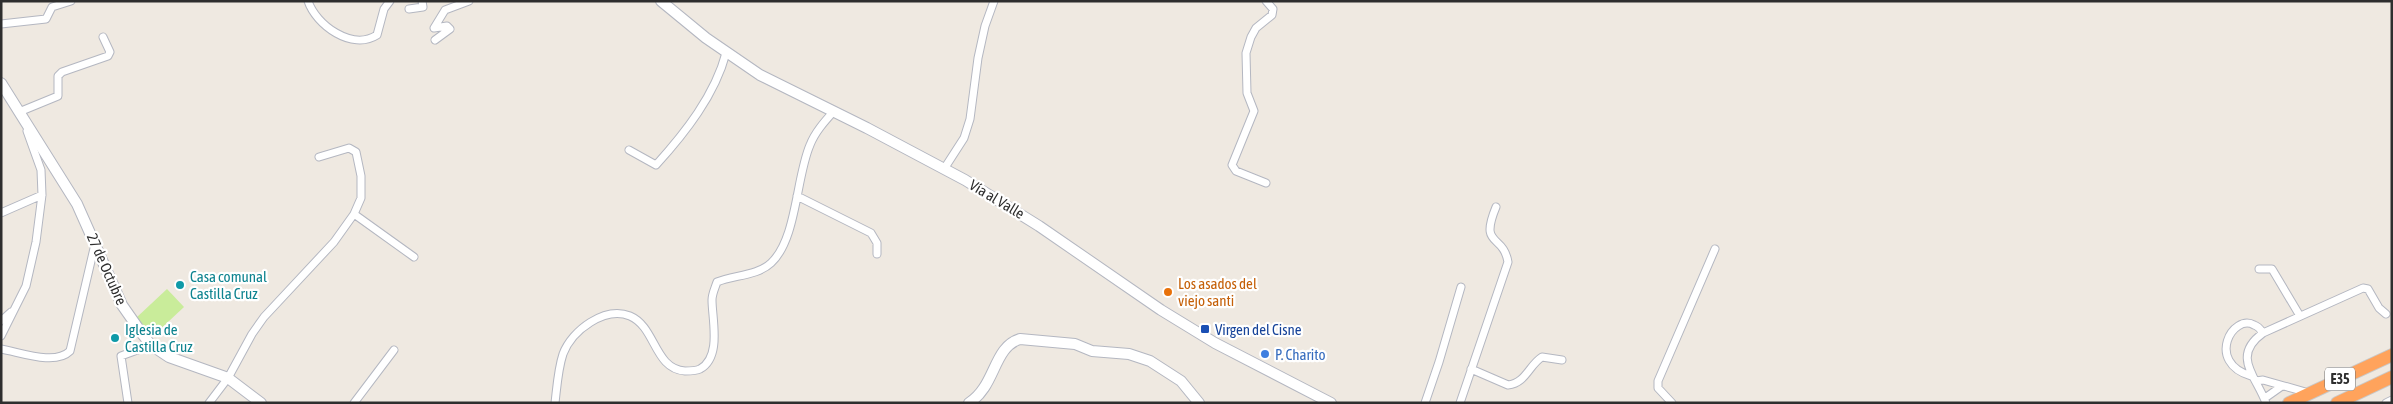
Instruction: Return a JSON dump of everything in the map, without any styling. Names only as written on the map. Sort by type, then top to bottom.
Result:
[{"type":"highway","name":"E35","points":[[2289,403],[2392,355]]},
{"type":"highway","name":"E35","points":[[2337,403],[2392,376]]},
{"type":"main road","name":"Vía al Valle","points":[[661,1],[726,53],[783,88],[834,111],[944,169],[1039,226],[1184,324],[1330,403]]},
{"type":"main road","name":"27 de Octubre","points":[[1,83],[68,187],[122,306],[151,345],[169,357],[228,378],[261,403]]},
{"type":"main road","points":[[969,403],[984,391],[1005,348],[1012,342],[1020,339],[1075,344],[1092,351],[1129,354],[1150,361],[1181,381],[1199,403]]},
{"type":"street","points":[[1,24],[46,19],[52,7],[71,1]]},
{"type":"street","points":[[308,1],[318,20],[330,30],[360,40],[371,39],[377,35],[384,9],[390,1]]},
{"type":"street","points":[[409,9],[423,7],[422,1]]},
{"type":"street","points":[[435,40],[450,29],[448,26],[436,29],[434,27],[445,10],[469,1]]},
{"type":"street","points":[[944,169],[964,138],[970,119],[978,58],[985,26],[994,1]]},
{"type":"street","points":[[1266,1],[1273,10],[1272,16],[1256,28],[1250,37],[1246,53],[1247,93],[1254,111],[1232,165],[1236,171],[1266,182]]},
{"type":"street","points":[[1,336],[26,286],[36,242],[42,195],[41,170],[21,116],[58,96],[58,76],[62,72],[108,56],[110,52],[103,36]]},
{"type":"street","points":[[628,150],[656,165],[684,132],[711,93],[722,70],[726,53]]},
{"type":"street","points":[[555,403],[558,371],[564,352],[576,336],[602,316],[617,313],[632,317],[644,327],[658,353],[676,369],[700,369],[706,364],[714,345],[712,300],[717,282],[753,272],[771,264],[780,252],[787,234],[809,145],[824,122],[834,111]]},
{"type":"street","points":[[209,403],[228,378],[252,334],[264,318],[334,242],[354,214],[361,198],[361,176],[356,152],[350,148],[319,157]]},
{"type":"street","points":[[1,214],[42,195]]},
{"type":"street","points":[[797,196],[871,233],[877,243],[877,254]]},
{"type":"street","points":[[1460,403],[1508,262],[1506,253],[1492,240],[1489,231],[1496,207]]},
{"type":"street","points":[[354,214],[414,257]]},
{"type":"street","points":[[1,349],[49,358],[66,356],[70,351],[95,244]]},
{"type":"street","points":[[1672,403],[1658,388],[1658,381],[1715,249]]},
{"type":"street","points":[[2259,269],[2272,269],[2300,316]]},
{"type":"street","points":[[1425,403],[1440,362],[1461,287]]},
{"type":"street","points":[[2282,386],[2266,401],[2248,368],[2250,345],[2264,332],[2356,289],[2368,289],[2379,308],[2386,314]]},
{"type":"street","points":[[1,321],[15,309]]},
{"type":"street","points":[[2264,332],[2253,324],[2246,323],[2234,330],[2226,341],[2227,357],[2232,364],[2242,373],[2253,378],[2309,393]]},
{"type":"street","points":[[128,403],[120,356],[151,345]]},
{"type":"street","points":[[354,403],[394,350]]},
{"type":"street","points":[[1471,369],[1508,385],[1516,385],[1536,361],[1542,357],[1562,360]]},
{"type":"street","points":[[2386,403],[2392,400]]},
{"type":"green space","points":[[167,289],[184,307],[153,336],[136,318]]},
{"type":"place","name":"Casa comunal Castilla Cruz","points":[[180,285]]},
{"type":"place","name":"Los asados del viejo santi","points":[[1168,292]]},
{"type":"place","name":"Virgen del Cisne","points":[[1205,329]]},
{"type":"place","name":"Iglesia de Castilla Cruz","points":[[115,338]]},
{"type":"place","name":"P. Charito","points":[[1265,354]]}]
